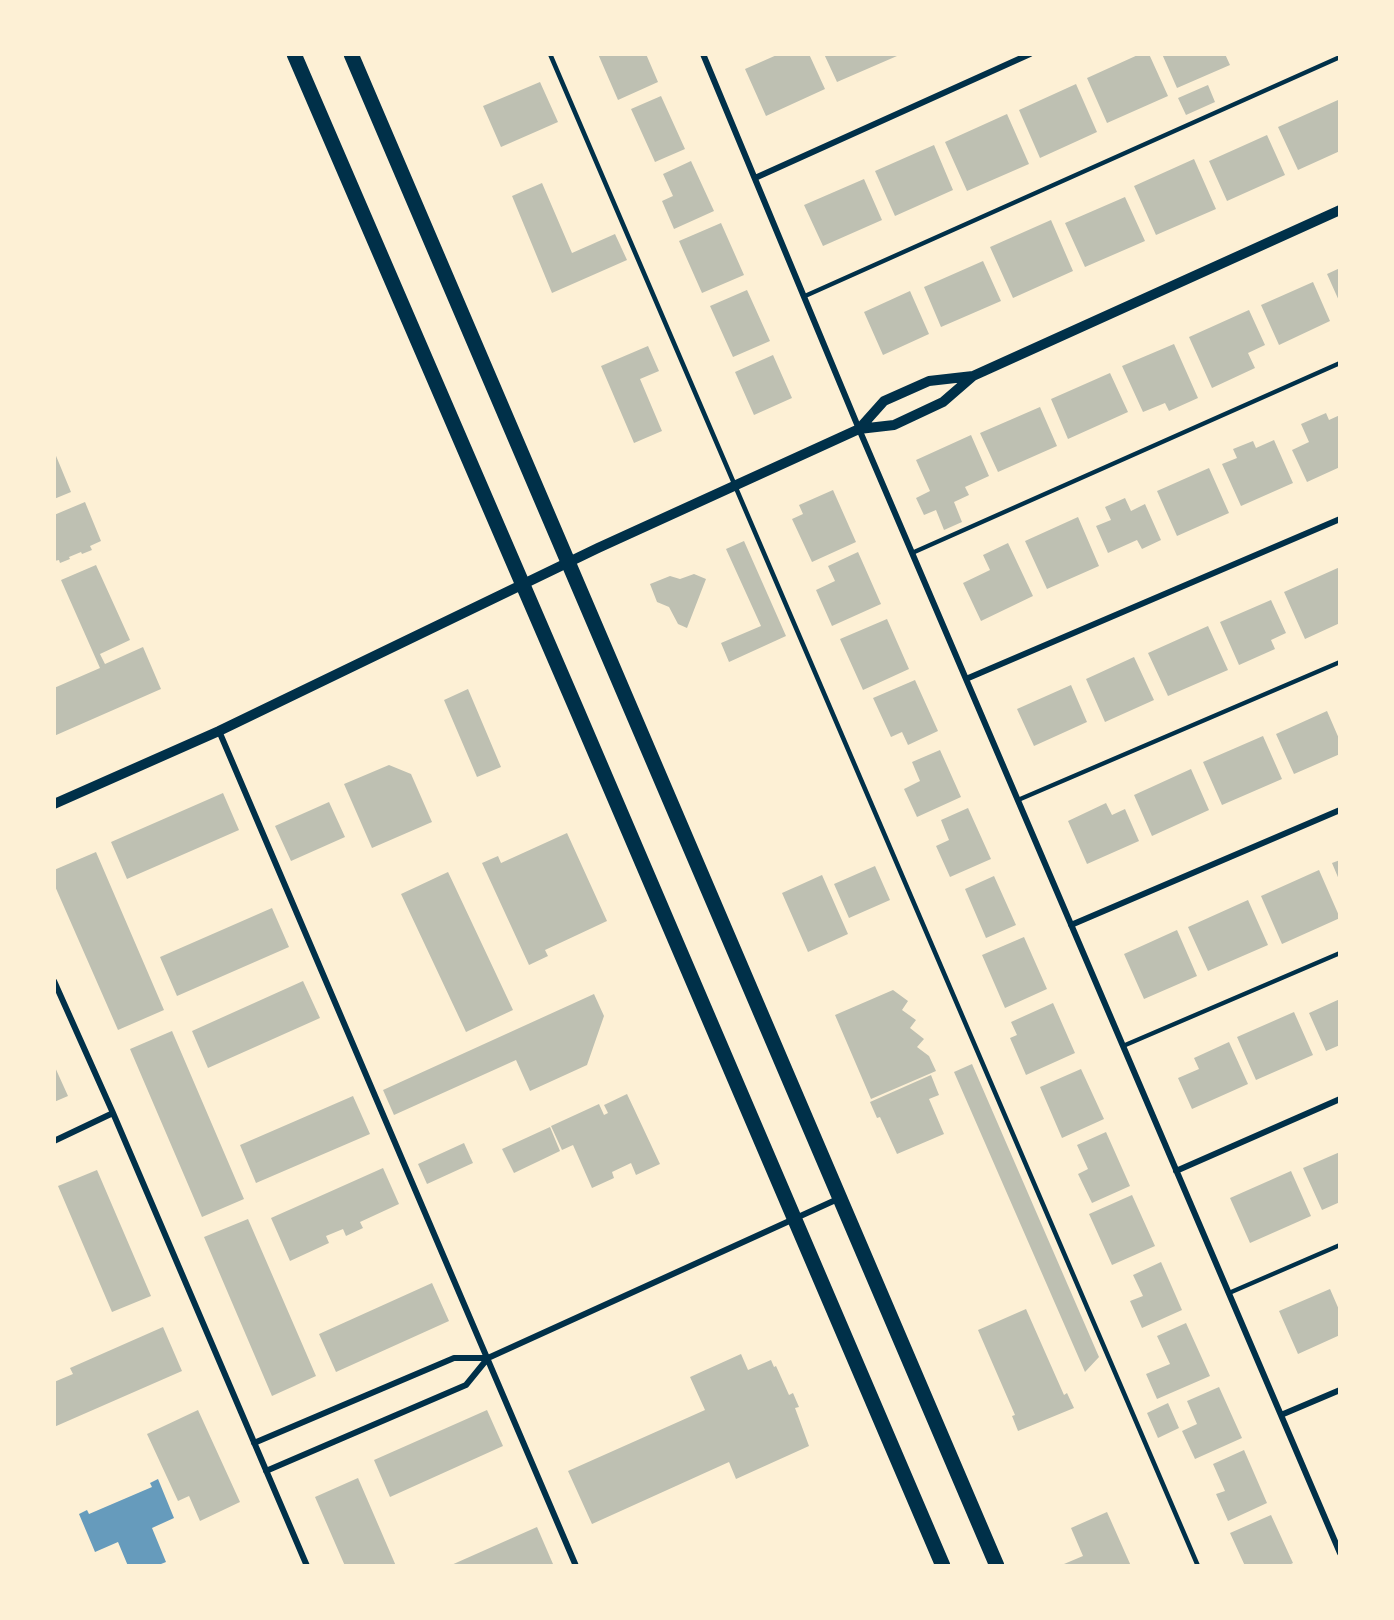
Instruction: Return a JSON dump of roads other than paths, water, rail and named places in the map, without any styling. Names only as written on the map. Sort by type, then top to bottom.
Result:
[{"type":"main road","points":[[294,54],[943,1566]]},
{"type":"main road","points":[[351,54],[997,1566]]},
{"type":"street","points":[[703,54],[859,429],[1176,1171],[1281,1415],[1337,1536],[1340,1553]]},
{"type":"street","points":[[755,178],[1029,54]]},
{"type":"street","points":[[54,804],[219,731],[569,561],[859,429],[894,425],[934,407],[944,402],[973,376],[1340,210]]},
{"type":"street","points":[[859,429],[885,401],[928,381],[973,376]]},
{"type":"street","points":[[966,679],[1340,519]]},
{"type":"street","points":[[219,731],[576,1566]]},
{"type":"street","points":[[1071,925],[1340,810]]},
{"type":"street","points":[[54,981],[307,1566]]},
{"type":"street","points":[[1176,1171],[1340,1099]]},
{"type":"street","points":[[54,1140],[113,1113]]},
{"type":"street","points":[[254,1443],[454,1358],[488,1358],[841,1198]]},
{"type":"street","points":[[266,1471],[466,1385],[488,1358]]},
{"type":"street","points":[[1281,1415],[1340,1390]]},
{"type":"lane","points":[[550,54],[1198,1566]]},
{"type":"lane","points":[[805,296],[1340,57]]},
{"type":"lane","points":[[912,553],[1340,363]]},
{"type":"lane","points":[[1018,801],[1340,662]]},
{"type":"lane","points":[[1123,1046],[1340,953]]},
{"type":"lane","points":[[1229,1293],[1340,1245]]},
{"type":"water","points":[[158,1479],[174,1518],[152,1528],[166,1562],[156,1566],[128,1566],[118,1542],[95,1552],[79,1514],[87,1510],[89,1514],[152,1487],[150,1483]]}]
